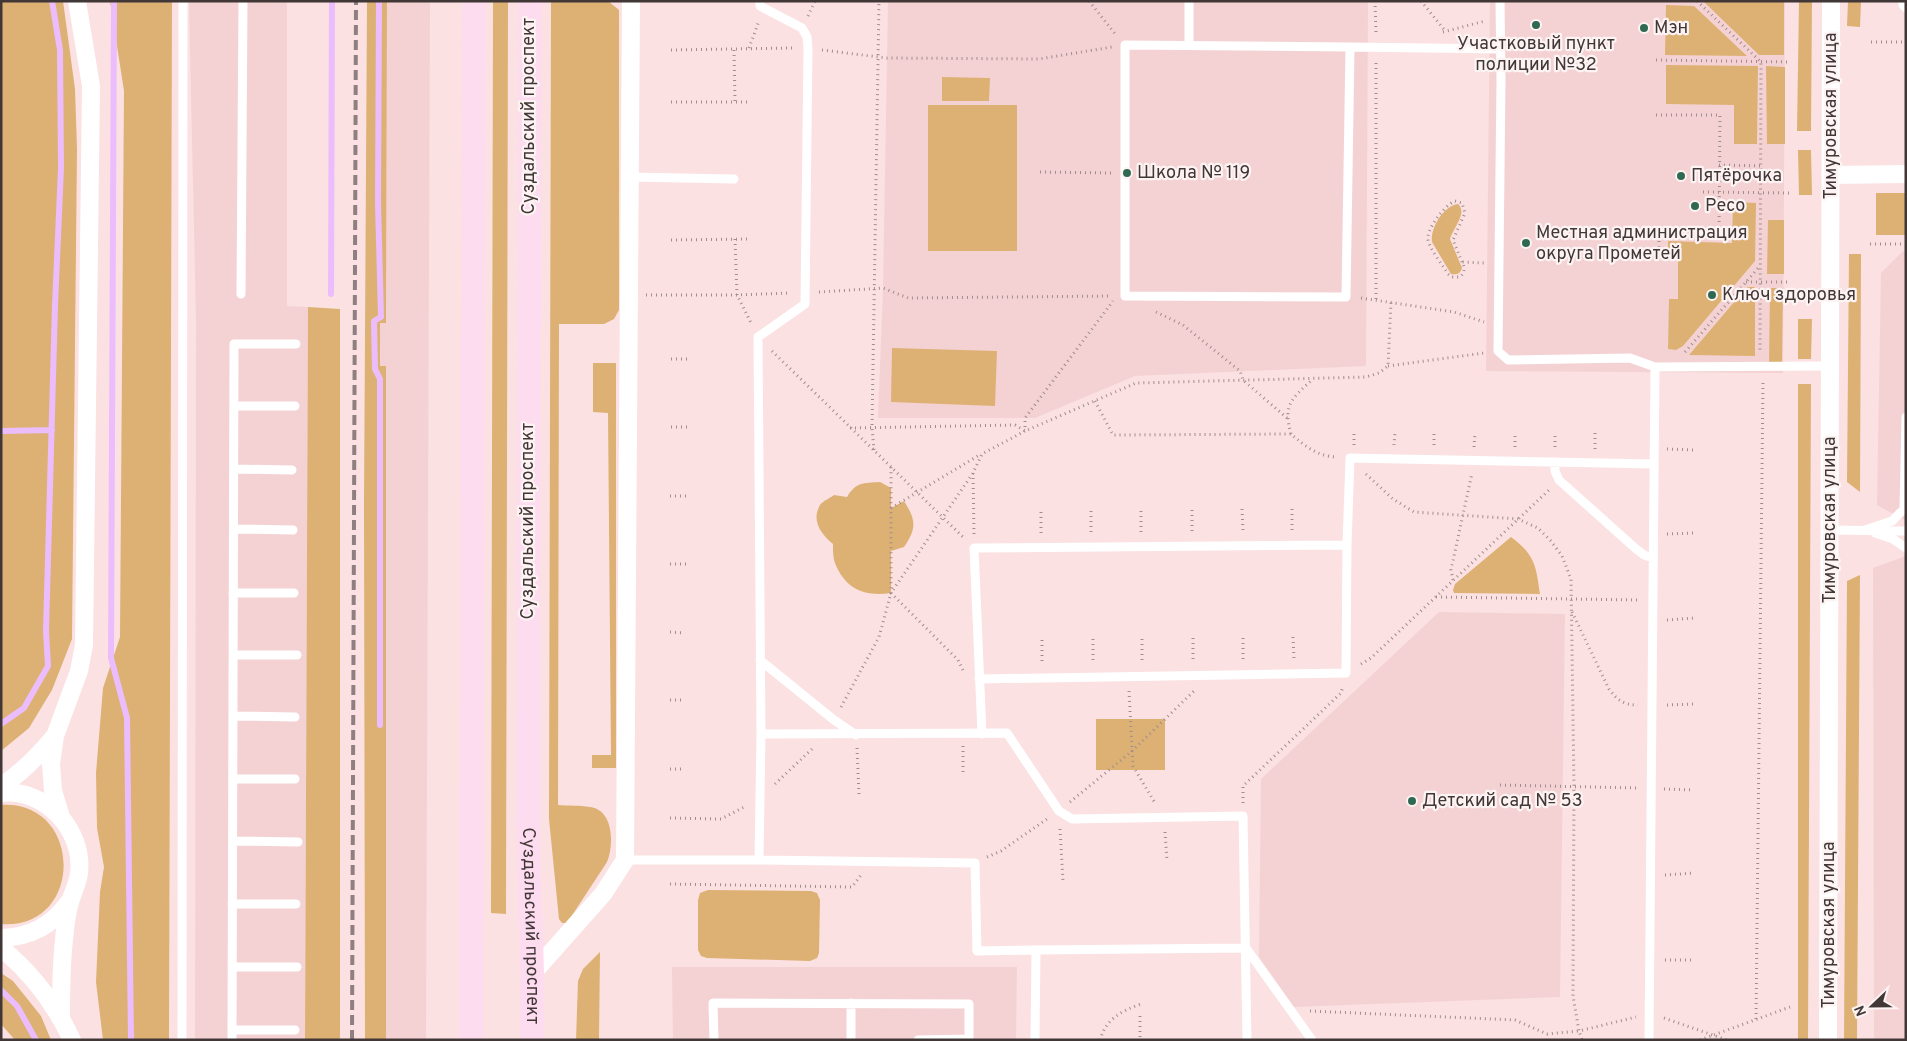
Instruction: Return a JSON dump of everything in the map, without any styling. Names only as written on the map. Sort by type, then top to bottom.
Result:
[{"type":"main road","points":[[471,1040],[474,1]]},
{"type":"main road","name":"Суздальский проспект","points":[[530,1],[528,827],[532,1040]]},
{"type":"street","points":[[61,1017],[64,938],[71,900],[79,872],[79,857],[76,843],[61,817],[53,791],[51,764],[55,736],[79,670],[84,645],[91,86],[78,1]]},
{"type":"street","points":[[532,974],[603,894],[625,860],[631,1]]},
{"type":"street","name":"Тимуровская улица","points":[[1828,1040],[1831,1]]},
{"type":"street","points":[[1830,175],[1906,174]]},
{"type":"street","points":[[1,786],[13,779],[36,759],[55,736]]},
{"type":"street","points":[[1,793],[20,794],[35,798],[49,806],[61,817]]},
{"type":"street","points":[[1,938],[18,937],[34,932],[49,924],[71,900]]},
{"type":"street","points":[[1,948],[40,986],[61,1017],[72,1040]]},
{"type":"lane","points":[[182,1040],[183,1]]},
{"type":"lane","points":[[241,294],[243,1]]},
{"type":"lane","points":[[759,860],[761,734],[758,338],[805,304],[808,48],[807,37],[802,28],[760,6],[760,1]]},
{"type":"lane","points":[[1188,45],[1190,1]]},
{"type":"lane","points":[[1500,1],[1500,264],[1498,351],[1508,360],[1630,358],[1655,367],[1830,366]]},
{"type":"lane","points":[[1903,1],[1903,5],[1906,8]]},
{"type":"lane","points":[[1350,47],[1346,297],[1125,296],[1125,44],[1501,49]]},
{"type":"lane","points":[[629,177],[734,179]]},
{"type":"lane","points":[[232,1040],[234,344],[296,344]]},
{"type":"lane","points":[[1650,1040],[1649,960],[1655,367]]},
{"type":"lane","points":[[234,406],[294,406]]},
{"type":"lane","points":[[1865,530],[1892,521],[1905,509],[1906,417]]},
{"type":"lane","points":[[979,679],[1346,672],[1350,458],[1654,464]]},
{"type":"lane","points":[[1555,462],[1555,471],[1559,480],[1635,548],[1644,555],[1653,558]]},
{"type":"lane","points":[[234,469],[292,470]]},
{"type":"lane","points":[[234,529],[293,530]]},
{"type":"lane","points":[[1830,530],[1906,531]]},
{"type":"lane","points":[[1865,530],[1893,539],[1906,548]]},
{"type":"lane","points":[[982,734],[974,548],[1347,545]]},
{"type":"lane","points":[[233,593],[294,593]]},
{"type":"lane","points":[[233,655],[297,655]]},
{"type":"lane","points":[[760,660],[834,720],[856,735]]},
{"type":"lane","points":[[233,716],[295,717]]},
{"type":"lane","points":[[761,734],[1007,734],[1059,811],[1072,818],[1243,816],[1247,1040]]},
{"type":"lane","points":[[233,778],[295,779]]},
{"type":"lane","points":[[233,841],[298,842]]},
{"type":"lane","points":[[625,860],[975,862],[977,951],[1246,948]]},
{"type":"lane","points":[[232,904],[296,904]]},
{"type":"lane","points":[[1246,948],[1312,1040]]},
{"type":"lane","points":[[1035,1040],[1036,950]]},
{"type":"lane","points":[[232,967],[297,967]]},
{"type":"lane","points":[[714,1040],[713,1003],[970,1004],[969,1040],[918,1040]]},
{"type":"lane","points":[[851,1003],[851,1040]]},
{"type":"lane","points":[[232,1030],[296,1030]]},
{"type":"path","points":[[874,450],[872,427],[880,1]]},
{"type":"path","points":[[1089,1],[1125,44]]},
{"type":"path","points":[[1375,1],[1376,299]]},
{"type":"path","points":[[1421,1],[1462,49]]},
{"type":"path","points":[[1697,1],[1761,62],[1760,282],[1762,367],[1756,1020]]},
{"type":"path","points":[[1410,48],[1446,31],[1500,18]]},
{"type":"path","points":[[1871,42],[1906,42]]},
{"type":"path","points":[[671,50],[808,48],[878,57],[1039,59],[1125,44]]},
{"type":"path","points":[[734,50],[735,103]]},
{"type":"path","points":[[1656,60],[1791,62]]},
{"type":"path","points":[[671,102],[749,102]]},
{"type":"path","points":[[1656,115],[1720,115],[1718,231],[1659,231],[1659,252]]},
{"type":"path","points":[[1719,165],[1761,166]]},
{"type":"path","points":[[1040,172],[1125,174]]},
{"type":"path","points":[[1703,192],[1791,193]]},
{"type":"path","points":[[1455,201],[1462,203],[1465,209],[1453,240],[1462,262],[1463,273],[1460,277],[1452,277],[1448,274],[1428,239],[1439,213],[1455,201]]},
{"type":"path","points":[[735,239],[737,295],[758,338],[974,548]]},
{"type":"path","points":[[671,240],[751,239]]},
{"type":"path","points":[[1870,244],[1906,244]]},
{"type":"path","points":[[1462,262],[1500,264]]},
{"type":"path","points":[[1682,366],[1682,355],[1760,266]]},
{"type":"path","points":[[1746,282],[1791,282]]},
{"type":"path","points":[[628,294],[737,295],[883,288],[908,298],[1116,296],[1025,418],[1025,431]]},
{"type":"path","points":[[1125,296],[1183,325],[1240,371],[1243,380],[1286,418],[1291,434],[1306,447],[1325,456],[1350,458],[1393,499],[1414,512],[1518,519],[1538,528],[1556,549],[1571,579],[1574,786],[1573,996],[1582,1040]]},
{"type":"path","points":[[1346,297],[1376,299],[1454,312],[1499,327]]},
{"type":"path","points":[[1388,366],[1391,302]]},
{"type":"path","points":[[891,508],[1025,431],[1136,383],[1366,377],[1379,373],[1388,366],[1498,351]]},
{"type":"path","points":[[671,359],[689,359]]},
{"type":"path","points":[[1286,418],[1290,403],[1313,379]]},
{"type":"path","points":[[1095,401],[1113,435],[1291,434]]},
{"type":"path","points":[[850,428],[1015,425],[1025,431]]},
{"type":"path","points":[[671,427],[688,428]]},
{"type":"path","points":[[1654,449],[1694,450]]},
{"type":"path","points":[[891,593],[973,473],[982,454]]},
{"type":"path","points":[[1453,580],[1451,570],[1474,461]]},
{"type":"path","points":[[834,720],[879,637],[891,593],[891,467]]},
{"type":"path","points":[[973,473],[974,548]]},
{"type":"path","points":[[1243,816],[1243,786],[1341,694],[1346,672],[1371,658],[1559,480]]},
{"type":"path","points":[[670,496],[687,496]]},
{"type":"path","points":[[1242,509],[1243,546]]},
{"type":"path","points":[[1292,509],[1293,545]]},
{"type":"path","points":[[1192,510],[1193,546]]},
{"type":"path","points":[[1091,511],[1091,547]]},
{"type":"path","points":[[1141,511],[1141,546]]},
{"type":"path","points":[[1041,512],[1041,547]]},
{"type":"path","points":[[1653,534],[1694,533]]},
{"type":"path","points":[[670,564],[686,564]]},
{"type":"path","points":[[891,593],[958,660],[965,678]]},
{"type":"path","points":[[1436,597],[1653,600]]},
{"type":"path","points":[[1571,611],[1604,680],[1617,699],[1628,704],[1694,704]]},
{"type":"path","points":[[1653,621],[1694,618]]},
{"type":"path","points":[[670,632],[685,632]]},
{"type":"path","points":[[1293,637],[1294,673]]},
{"type":"path","points":[[1193,638],[1193,675]]},
{"type":"path","points":[[1243,638],[1243,674]]},
{"type":"path","points":[[1093,639],[1093,676]]},
{"type":"path","points":[[1142,639],[1142,675]]},
{"type":"path","points":[[1042,640],[1042,677]]},
{"type":"path","points":[[975,862],[1001,850],[1059,811],[1132,752],[1211,674]]},
{"type":"path","points":[[1129,676],[1133,766],[1163,816],[1167,862]]},
{"type":"path","points":[[670,700],[684,700]]},
{"type":"path","points":[[670,818],[721,819],[760,799],[827,734]]},
{"type":"path","points":[[962,734],[963,775]]},
{"type":"path","points":[[856,735],[859,795]]},
{"type":"path","points":[[670,769],[683,769]]},
{"type":"path","points":[[1500,784],[1694,790]]},
{"type":"path","points":[[1059,811],[1063,881]]},
{"type":"path","points":[[670,884],[852,887],[870,862]]},
{"type":"path","points":[[1650,875],[1694,873]]},
{"type":"path","points":[[1649,960],[1694,960]]},
{"type":"path","points":[[1100,1040],[1103,1030],[1114,1016],[1140,1004]]},
{"type":"path","points":[[1700,1040],[1790,1007]]},
{"type":"path","points":[[1291,1010],[1515,1020],[1547,1034],[1579,1031],[1649,1013],[1727,1040]]},
{"type":"path","points":[[1140,1016],[1140,1040]]},
{"type":"shaded area","points":[[1,1],[63,1],[75,89],[77,149],[72,639],[52,690],[29,728],[1,751]]},
{"type":"shaded area","points":[[110,1],[172,1],[169,1040],[103,1040],[96,982],[100,892],[104,867],[97,828],[96,773],[103,688],[120,637],[124,91]]},
{"type":"shaded area","points":[[189,1],[287,1],[287,306],[308,307],[305,1040],[195,1040],[196,320]]},
{"type":"shaded area","points":[[367,1],[387,1],[386,323],[380,323],[380,366],[386,366],[386,1040],[365,1040],[364,504]]},
{"type":"shaded area","points":[[387,1],[430,1],[426,1040],[386,1040],[386,367],[380,367],[380,323],[386,323]]},
{"type":"shaded area","points":[[493,1],[508,1],[506,914],[491,913]]},
{"type":"shaded area","points":[[551,1],[608,1],[619,10],[619,310],[614,319],[604,324],[559,324],[558,805],[586,806],[598,810],[604,814],[608,821],[611,838],[607,862],[567,923],[562,923],[559,919],[549,819]]},
{"type":"shaded area","name":"Школа № 119","points":[[888,1],[1368,1],[1366,366],[1135,376],[1035,418],[878,418],[883,288]]},
{"type":"shaded area","points":[[1490,1],[1785,1],[1783,373],[1486,371]]},
{"type":"shaded area","points":[[1703,1],[1784,1],[1784,55],[1759,55]]},
{"type":"shaded area","points":[[1799,1],[1812,1],[1811,131],[1797,131]]},
{"type":"shaded area","points":[[1848,1],[1861,1],[1860,27],[1847,26]]},
{"type":"shaded area","points":[[1666,5],[1694,6],[1747,56],[1665,55]]},
{"type":"shaded area","points":[[1666,65],[1758,66],[1757,144],[1734,144],[1734,105],[1666,104]]},
{"type":"shaded area","points":[[1766,66],[1785,67],[1785,144],[1767,144]]},
{"type":"shaded area","points":[[942,77],[990,78],[989,101],[942,101]]},
{"type":"shaded area","points":[[928,105],[1017,105],[1017,251],[928,251]]},
{"type":"shaded area","points":[[1798,150],[1811,150],[1812,195],[1799,195]]},
{"type":"shaded area","points":[[1876,193],[1906,193],[1906,235],[1876,235]]},
{"type":"shaded area","points":[[1733,202],[1756,203],[1755,261],[1683,346],[1676,350],[1668,349],[1669,299],[1678,299],[1678,256],[1668,256],[1668,241],[1732,243]]},
{"type":"shaded area","points":[[1458,204],[1461,208],[1461,216],[1450,239],[1462,268],[1459,273],[1451,274],[1432,242],[1432,237],[1435,225],[1443,213]]},
{"type":"shaded area","points":[[1768,220],[1784,220],[1784,274],[1767,274]]},
{"type":"shaded area","points":[[1903,251],[1906,251],[1906,521],[1877,505],[1881,273]]},
{"type":"shaded area","points":[[1849,254],[1861,254],[1860,492],[1847,482]]},
{"type":"shaded area","points":[[1747,287],[1755,287],[1755,356],[1689,355]]},
{"type":"shaded area","points":[[1770,288],[1783,288],[1782,363],[1769,363]]},
{"type":"shaded area","points":[[308,307],[340,309],[340,1040],[305,1040]]},
{"type":"shaded area","points":[[1798,319],[1812,319],[1811,359],[1798,359]]},
{"type":"shaded area","points":[[892,348],[997,351],[995,406],[891,402]]},
{"type":"shaded area","points":[[593,363],[616,363],[616,768],[592,768],[592,755],[611,755],[608,413],[593,412]]},
{"type":"shaded area","points":[[1798,384],[1811,384],[1808,1040],[1798,1040]]},
{"type":"shaded area","points":[[880,482],[891,488],[891,508],[904,501],[913,519],[913,529],[904,547],[891,551],[891,593],[873,594],[850,585],[839,572],[834,561],[833,544],[819,527],[817,511],[820,505],[834,495],[847,497],[860,484]]},
{"type":"shaded area","points":[[1511,537],[1530,556],[1535,568],[1540,594],[1454,593],[1455,584]]},
{"type":"shaded area","points":[[1906,556],[1906,1040],[1874,1040],[1873,568]]},
{"type":"shaded area","points":[[1860,575],[1857,1040],[1844,1040],[1847,581]]},
{"type":"shaded area","name":"Детский сад № 53","points":[[1439,612],[1565,614],[1560,997],[1294,1007],[1259,957],[1261,779]]},
{"type":"shaded area","points":[[1096,719],[1165,719],[1165,770],[1096,770]]},
{"type":"shaded area","points":[[1,805],[28,809],[48,822],[60,842],[64,865],[60,888],[48,907],[29,920],[1,924]]},
{"type":"shaded area","points":[[708,890],[811,891],[817,893],[820,900],[819,953],[817,958],[810,961],[707,958],[701,956],[698,950],[698,900],[700,893]]},
{"type":"shaded area","points":[[600,952],[599,1040],[576,1040],[578,981],[583,969]]},
{"type":"shaded area","points":[[672,967],[1017,967],[1016,1040],[673,1040]]},
{"type":"shaded area","points":[[1,973],[13,981],[41,1016],[51,1040],[15,1040],[1,1024]]},
{"type":"waterway","points":[[1,724],[24,708],[48,666],[46,631],[55,305],[61,168],[60,50],[52,1]]},
{"type":"waterway","points":[[114,1],[111,658],[127,718],[131,1040]]},
{"type":"waterway","points":[[331,294],[332,1]]},
{"type":"waterway","points":[[379,1],[378,203],[381,317],[374,321],[375,369],[380,379],[380,725]]},
{"type":"waterway","points":[[1,431],[52,430]]},
{"type":"waterway","points":[[1,990],[17,1006],[36,1040]]},
{"type":"railway","points":[[352,1040],[356,1]]},
{"type":"place","name":"Участковый пункт полиции №32","points":[[1536,25]]},
{"type":"place","name":"Мэн","points":[[1644,28]]},
{"type":"place","name":"Школа № 119","points":[[1127,173]]},
{"type":"place","name":"Пятёрочка","points":[[1681,176]]},
{"type":"place","name":"Ресо","points":[[1695,206]]},
{"type":"place","name":"Местная администрация округа Прометей","points":[[1526,243]]},
{"type":"place","name":"Ключ здоровья","points":[[1712,295]]},
{"type":"place","name":"Детский сад № 53","points":[[1412,801]]}]
